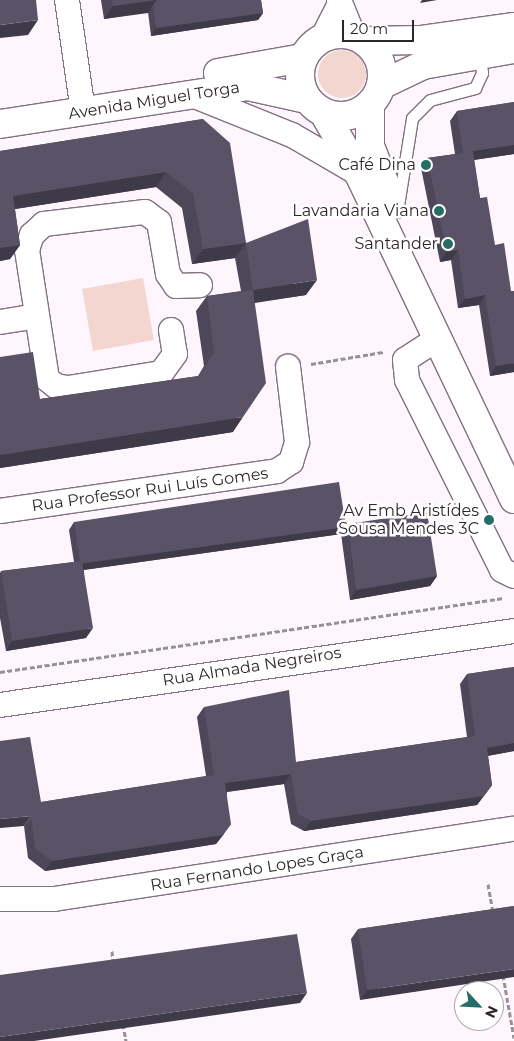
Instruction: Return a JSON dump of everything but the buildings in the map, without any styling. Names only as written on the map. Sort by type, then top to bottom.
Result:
[{"type":"street","points":[[67,0],[82,102]]},
{"type":"street","points":[[339,3],[323,37],[303,58],[299,71],[315,106],[359,174],[514,499]]},
{"type":"street","points":[[339,3],[359,38],[380,60],[370,146],[397,212],[514,456]]},
{"type":"street","points":[[323,37],[420,40],[514,27]]},
{"type":"street","points":[[315,106],[348,116],[376,94],[423,65],[514,48]]},
{"type":"street","name":"Avenida Miguel Torga","points":[[0,124],[82,102],[303,58]]},
{"type":"street","name":"Avenida Miguel Torga","points":[[0,106],[190,94],[263,86],[315,106]]},
{"type":"street","points":[[190,94],[283,131],[359,174]]},
{"type":"street","points":[[171,330],[175,354],[162,373],[68,388],[47,379],[27,250],[32,235],[44,224],[145,212],[155,215],[172,280],[176,286],[200,285]]},
{"type":"street","points":[[0,322],[37,316]]},
{"type":"street","points":[[438,339],[405,360],[407,380],[511,586]]},
{"type":"street","name":"Rua Professor Rui Luís Gomes","points":[[0,511],[276,471],[291,462],[297,442],[297,366]]},
{"type":"street","name":"Rua Almada Negreiros","points":[[0,705],[511,627]]},
{"type":"street","name":"Rua Fernando Lopes Graça","points":[[0,899],[54,899],[514,829]]},
{"type":"lane","points":[[397,212],[412,118],[430,100],[475,88],[482,73],[480,54]]},
{"type":"path","points":[[297,366],[372,356]]},
{"type":"path","points":[[0,672],[511,586]]},
{"type":"path","points":[[488,884],[494,918]]},
{"type":"path","points":[[112,951],[115,970]]},
{"type":"path","points":[[502,969],[514,1038]]},
{"type":"path","points":[[122,1018],[126,1041]]},
{"type":"shaded area","points":[[337,50],[347,50],[359,57],[366,69],[366,79],[359,91],[347,98],[337,98],[329,94],[322,87],[318,79],[318,69],[322,61],[329,54]]},
{"type":"shaded area","points":[[143,278],[154,340],[93,351],[82,289]]},
{"type":"place","name":"Café Dina","points":[[426,165]]},
{"type":"place","name":"Lavandaria Viana","points":[[439,211]]},
{"type":"place","name":"Santander","points":[[448,244]]},
{"type":"place","name":"Av Emb Aristídes Sousa Mendes 3C","points":[[489,520]]}]
